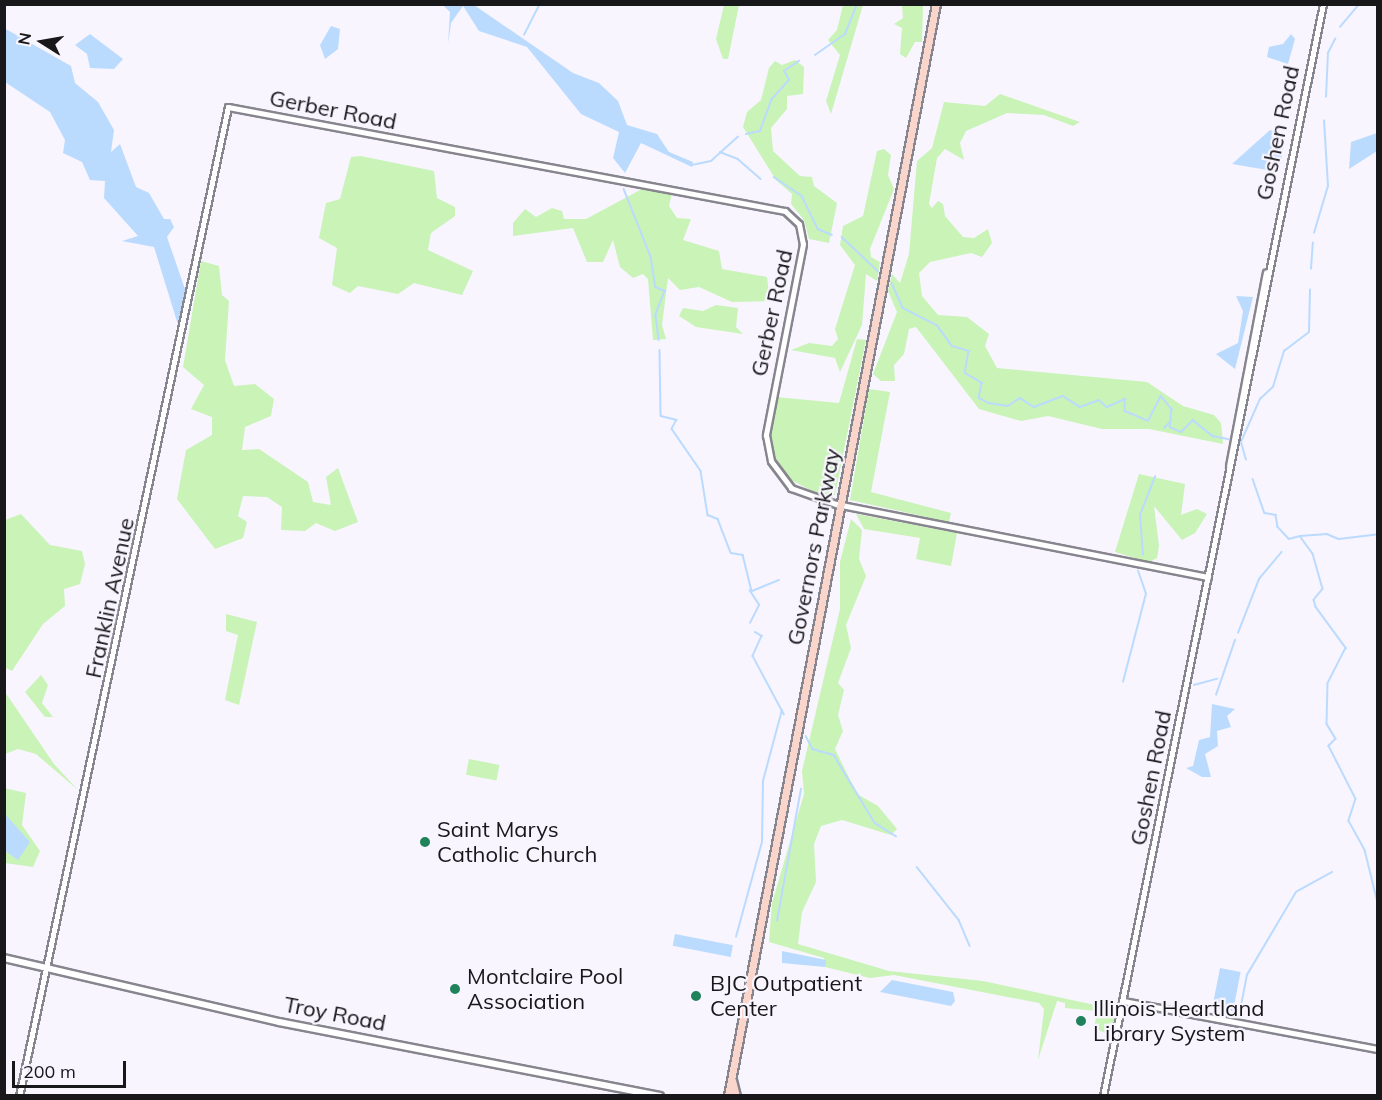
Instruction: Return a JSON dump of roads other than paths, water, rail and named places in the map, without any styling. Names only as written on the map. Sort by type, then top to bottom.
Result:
[{"type":"main road","name":"Governors Parkway","points":[[728,1095],[936,4]]},
{"type":"main road","name":"Troy Road","points":[[4,958],[279,1022],[660,1095]]},
{"type":"main road","points":[[732,1076],[736,1095]]},
{"type":"street","name":"Goshen Road","points":[[1102,1095],[1269,279],[1265,270],[1323,4]]},
{"type":"street","name":"Gerber Road","points":[[228,106],[789,214],[801,229],[803,244],[766,443],[774,466],[791,488],[840,505],[1208,577]]},
{"type":"street","name":"Franklin Avenue","points":[[18,1095],[47,969],[228,106]]},
{"type":"street","points":[[1123,1001],[1377,1049]]},
{"type":"water","points":[[443,5],[474,5],[573,73],[599,83],[618,101],[627,125],[657,134],[669,152],[693,162],[692,167],[641,143],[625,173],[613,158],[619,132],[581,114],[527,47],[479,31],[463,6],[451,23],[448,44],[450,12]]},
{"type":"water","points":[[331,26],[340,29],[338,49],[325,59],[320,45]]},
{"type":"water","points":[[4,28],[71,66],[75,83],[98,102],[114,130],[111,152],[120,144],[136,187],[149,193],[164,219],[170,219],[174,227],[167,237],[186,292],[179,328],[154,247],[122,241],[138,236],[104,198],[105,181],[90,180],[82,162],[63,153],[65,140],[50,112],[5,82]]},
{"type":"water","points":[[90,34],[123,59],[114,69],[90,68],[87,54],[75,45]]},
{"type":"water","points":[[1291,34],[1295,39],[1288,64],[1267,57],[1269,47],[1283,44]]},
{"type":"water","points":[[1270,130],[1285,136],[1281,163],[1274,171],[1232,164]]},
{"type":"water","points":[[1377,133],[1377,151],[1349,169],[1351,142]]},
{"type":"water","points":[[1236,296],[1253,297],[1235,369],[1216,354],[1238,343],[1243,311]]},
{"type":"water","points":[[1212,704],[1235,709],[1227,716],[1231,727],[1217,731],[1218,746],[1205,754],[1211,777],[1202,777],[1186,768],[1193,766],[1199,740],[1210,737]]},
{"type":"water","points":[[5,814],[30,842],[18,860],[5,851]]},
{"type":"water","points":[[675,934],[733,945],[731,957],[673,946]]},
{"type":"water","points":[[782,951],[826,960],[825,967],[782,963]]},
{"type":"water","points":[[1220,968],[1241,972],[1233,1011],[1212,1007]]},
{"type":"water","points":[[892,980],[953,992],[955,1001],[951,1006],[880,992]]},
{"type":"waterway","points":[[524,35],[540,4]]},
{"type":"waterway","points":[[815,55],[845,34],[857,4]]},
{"type":"waterway","points":[[1340,27],[1359,4]]},
{"type":"waterway","points":[[1326,97],[1328,53],[1335,39]]},
{"type":"waterway","points":[[746,134],[760,131],[771,100],[789,80],[784,71],[799,61]]},
{"type":"waterway","points":[[1314,233],[1328,186],[1324,121]]},
{"type":"waterway","points":[[692,165],[711,161],[738,137]]},
{"type":"waterway","points":[[720,152],[738,159],[761,179]]},
{"type":"waterway","points":[[774,177],[802,196],[818,229],[832,235]]},
{"type":"waterway","points":[[624,189],[651,257],[656,287],[665,291],[656,315],[659,340]]},
{"type":"waterway","points":[[842,237],[878,271]]},
{"type":"waterway","points":[[1311,269],[1313,243]]},
{"type":"waterway","points":[[892,283],[903,308],[937,325],[952,346],[969,351],[965,373],[982,383],[979,398],[989,403],[1008,406],[1020,398],[1034,407],[1063,396],[1080,407],[1099,400],[1107,407],[1125,399],[1125,411],[1148,421],[1161,396],[1172,409],[1170,427],[1181,432],[1193,420],[1213,436],[1229,439]]},
{"type":"waterway","points":[[1246,460],[1241,442],[1260,399],[1273,387],[1284,351],[1309,332],[1310,290]]},
{"type":"waterway","points":[[660,350],[661,416],[677,420],[672,429],[701,471],[708,515],[718,519],[731,553],[743,555],[752,591],[779,580]]},
{"type":"waterway","points":[[1164,428],[1169,423]]},
{"type":"waterway","points":[[1143,555],[1140,515],[1155,477]]},
{"type":"waterway","points":[[1253,479],[1265,513],[1276,515],[1278,527],[1289,539],[1300,536],[1313,554],[1323,589],[1314,600],[1316,607],[1346,648],[1328,683],[1327,724],[1336,739],[1329,746],[1356,799],[1349,821],[1365,850],[1378,903]]},
{"type":"waterway","points":[[1300,536],[1327,534],[1339,539],[1378,534]]},
{"type":"waterway","points":[[1238,633],[1259,579],[1282,552]]},
{"type":"waterway","points":[[1123,682],[1146,594],[1138,571]]},
{"type":"waterway","points":[[750,591],[759,605],[750,623]]},
{"type":"waterway","points":[[755,632],[762,636],[753,656],[784,714]]},
{"type":"waterway","points":[[1216,695],[1235,640]]},
{"type":"waterway","points":[[1194,685],[1217,679]]},
{"type":"waterway","points":[[736,937],[762,842],[763,781],[782,710]]},
{"type":"waterway","points":[[806,736],[813,749],[834,755],[875,823],[896,836]]},
{"type":"waterway","points":[[777,921],[801,789]]},
{"type":"waterway","points":[[917,867],[959,920],[970,946]]},
{"type":"waterway","points":[[1239,1016],[1247,975],[1296,892],[1332,872]]},
{"type":"waterway","points":[[1146,1011],[1160,1013]]},
{"type":"waterway","points":[[1180,1016],[1378,1053]]},
{"type":"waterway","points":[[1289,1030],[1306,1033]]},
{"type":"waterway","points":[[1324,1036],[1378,1046]]},
{"type":"place","name":"Saint Marys Catholic Church","points":[[425,842]]},
{"type":"place","name":"Montclaire Pool Association","points":[[455,989]]},
{"type":"place","name":"BJC Outpatient Center","points":[[696,996]]},
{"type":"place","name":"Illinois Heartland Library System","points":[[1081,1021]]}]
